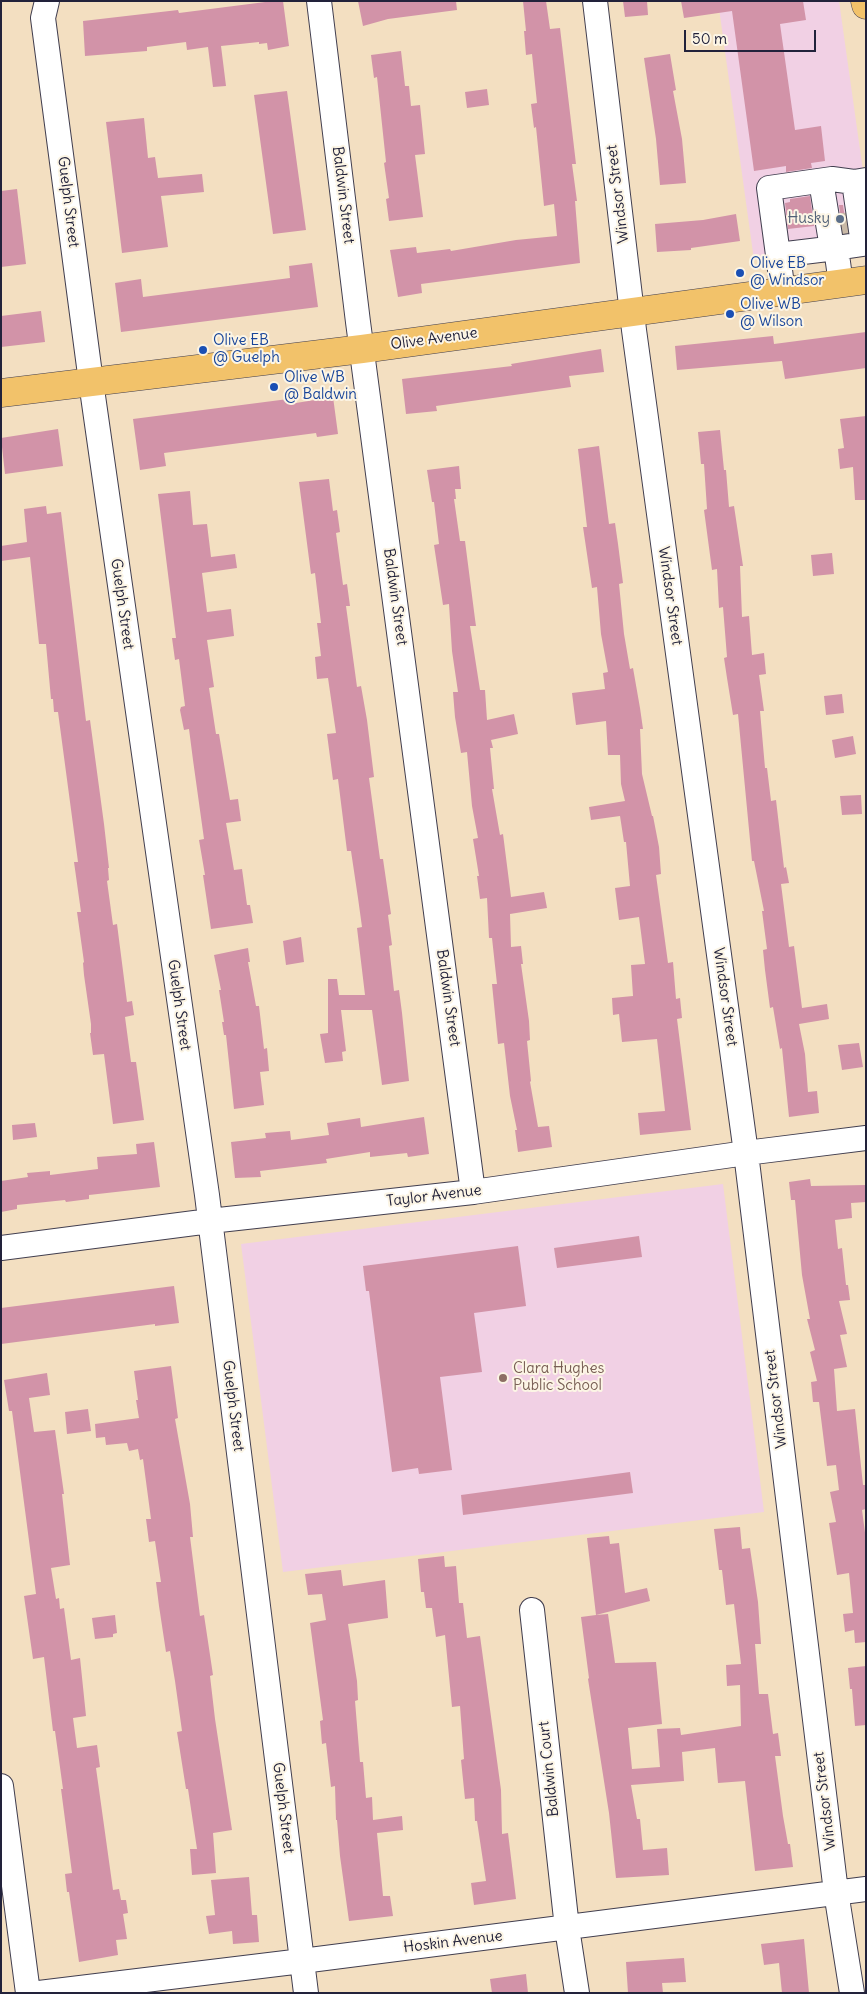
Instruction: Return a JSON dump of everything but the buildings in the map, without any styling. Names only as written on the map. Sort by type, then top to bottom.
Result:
[{"type":"main road","name":"Olive Avenue","points":[[1,393],[362,349],[853,282]]},
{"type":"street","name":"Baldwin Street","points":[[319,1],[362,349],[473,1192]]},
{"type":"street","name":"Windsor Street","points":[[595,1],[632,312],[746,1153],[836,1892],[852,1993]]},
{"type":"street","name":"Guelph Street","points":[[45,10],[91,382],[210,1221],[306,1993]]},
{"type":"street","points":[[783,293],[769,188],[832,179],[860,181],[841,233]]},
{"type":"street","points":[[821,181],[841,233],[853,282]]},
{"type":"street","points":[[778,255],[841,233]]},
{"type":"street","name":"Taylor Avenue","points":[[1,1248],[210,1221],[473,1192],[866,1138]]},
{"type":"street","name":"Baldwin Court","points":[[532,1610],[567,1928]]},
{"type":"street","points":[[1,1786],[28,1993]]},
{"type":"street","name":"Hoskin Avenue","points":[[39,1993],[866,1889]]},
{"type":"street","points":[[567,1928],[577,1993]]},
{"type":"shaded area","points":[[718,1],[839,1],[866,192],[866,253],[754,260]]},
{"type":"shaded area","name":"Clara Hughes Public School","points":[[723,1184],[764,1512],[283,1572],[241,1244]]},
{"type":"tunnel","points":[[835,226],[854,224]]},
{"type":"place","name":"Husky","points":[[840,219]]},
{"type":"place","name":"Olive EB @ Windsor","points":[[740,273]]},
{"type":"place","name":"Olive WB @ Wilson","points":[[730,314]]},
{"type":"place","name":"Olive EB @ Guelph","points":[[203,350]]},
{"type":"place","name":"Olive WB @ Baldwin","points":[[274,387]]},
{"type":"place","name":"Clara Hughes Public School","points":[[503,1378]]}]
